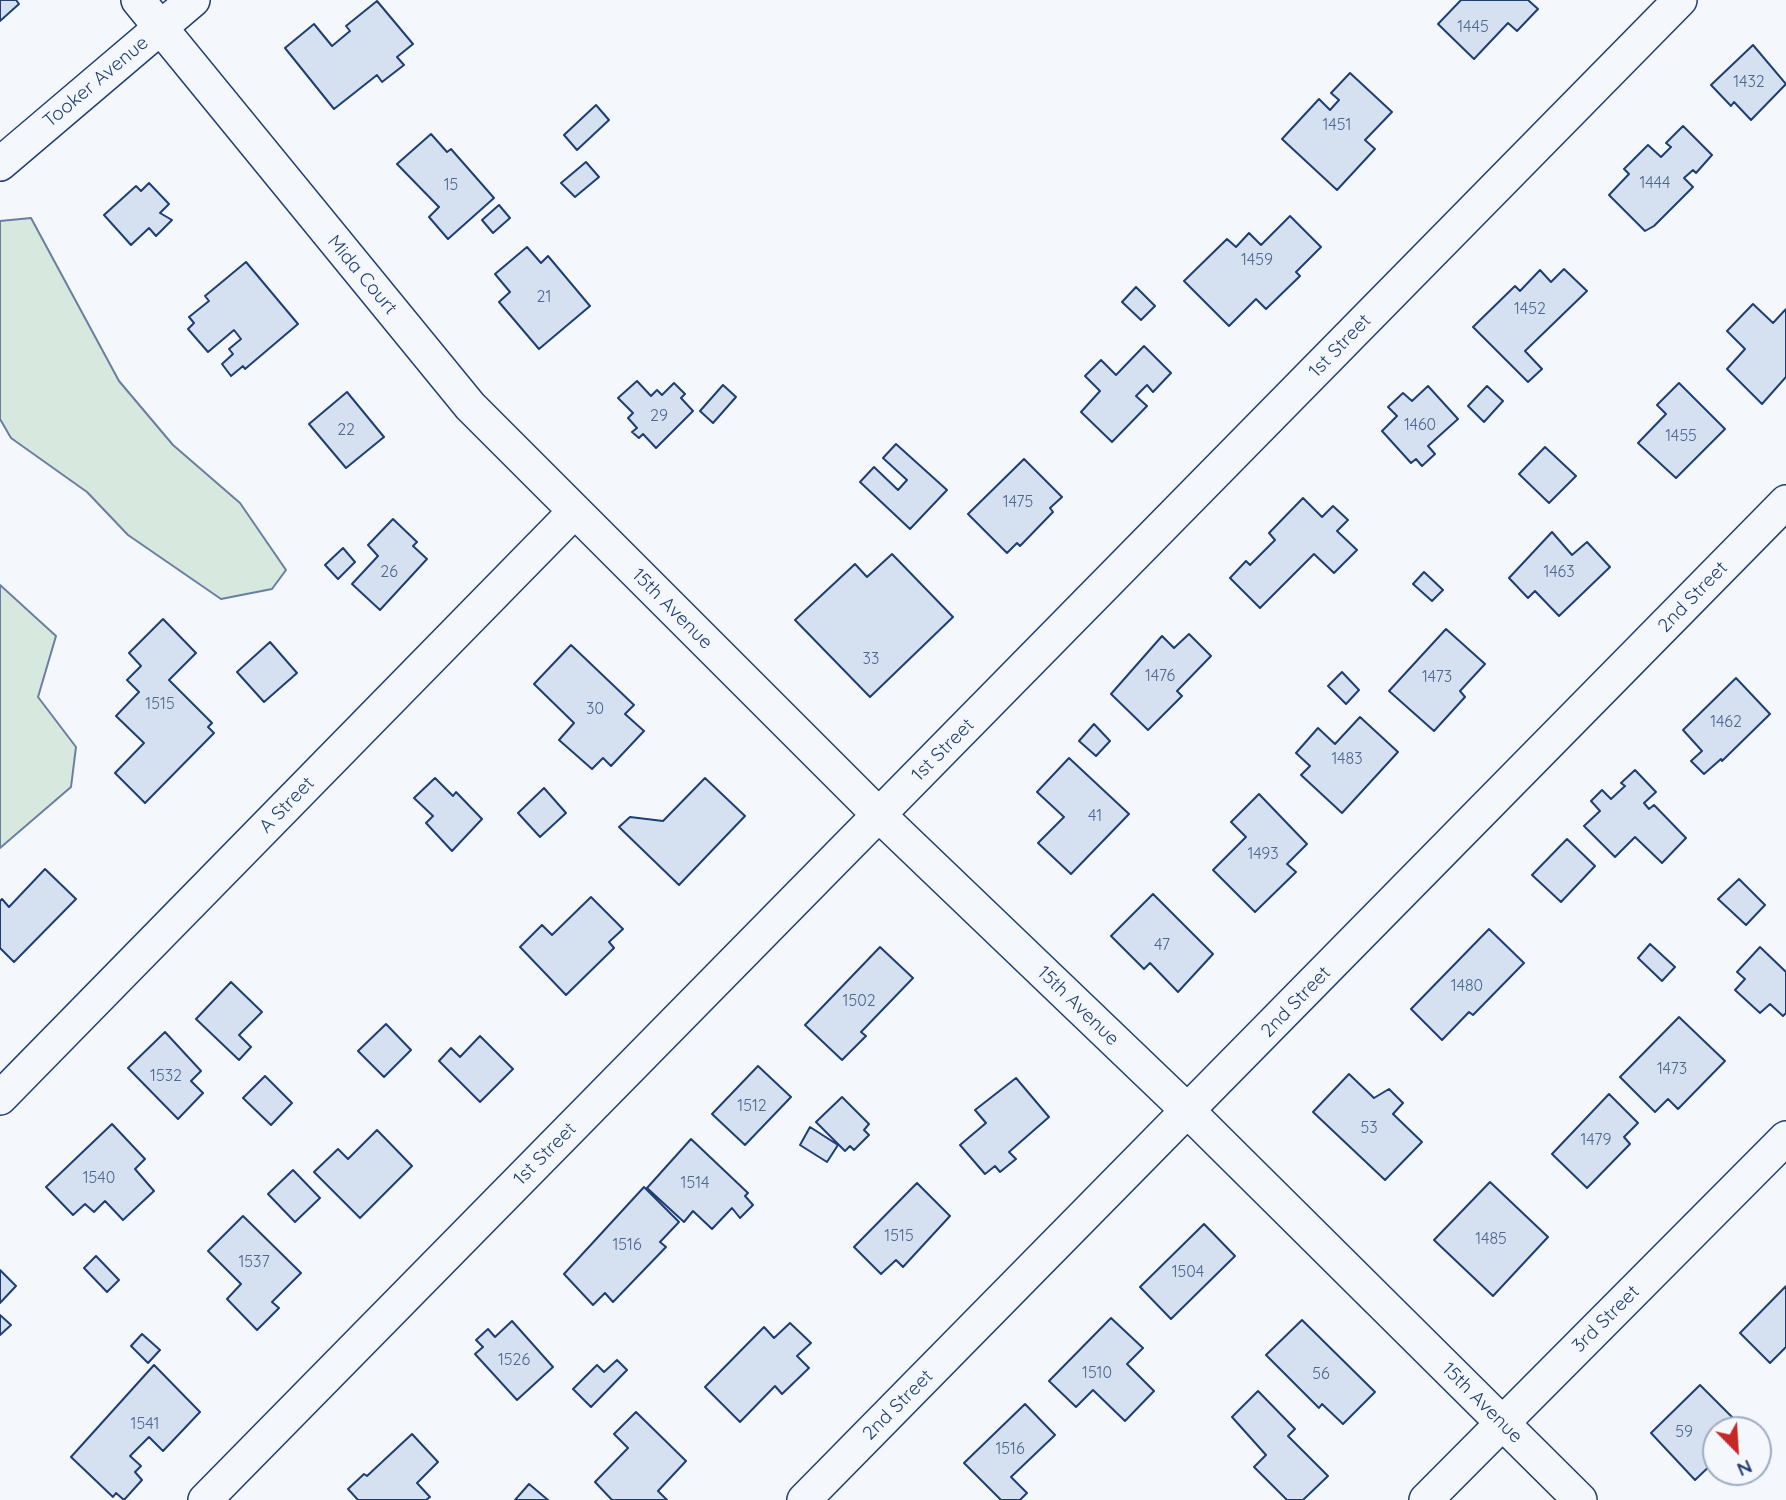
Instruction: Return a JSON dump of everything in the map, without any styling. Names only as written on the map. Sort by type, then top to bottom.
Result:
[{"type":"street","name":"Mida Court","points":[[138,0],[470,406],[575,511]]},
{"type":"street","name":"Tooker Avenue","points":[[0,164],[193,0]]},
{"type":"street","name":"1st Street","points":[[205,1500],[1680,0]]},
{"type":"street","name":"2nd Street","points":[[804,1500],[1786,502]]},
{"type":"street","name":"15th Avenue","points":[[575,511],[879,815],[1188,1111],[1580,1500]]},
{"type":"street","name":"A Street","points":[[0,1098],[575,511]]},
{"type":"street","name":"3rd Street","points":[[1426,1500],[1786,1138]]},
{"type":"shaded area","points":[[31,218],[119,381],[173,445],[240,503],[286,570],[272,589],[221,599],[128,535],[87,492],[11,438],[0,419],[0,221]]},
{"type":"shaded area","points":[[0,585],[56,636],[38,697],[76,747],[71,787],[0,848]]},
{"type":"building","points":[[0,0],[16,0],[19,4],[0,21]]},
{"type":"building","points":[[1461,0],[1528,0],[1538,9],[1517,31],[1508,23],[1474,59],[1438,24]]},
{"type":"building","points":[[377,1],[413,44],[397,57],[404,65],[382,82],[377,75],[334,109],[285,48],[314,24],[332,46],[350,31],[346,26]]},
{"type":"building","points":[[1753,45],[1786,84],[1751,120],[1734,102],[1731,106],[1711,85]]},
{"type":"building","points":[[1350,73],[1392,112],[1365,140],[1375,149],[1337,190],[1282,139],[1319,99],[1330,110],[1339,100],[1331,93]]},
{"type":"building","points":[[596,105],[609,120],[577,150],[564,135]]},
{"type":"building","points":[[1683,126],[1712,155],[1696,173],[1693,170],[1684,178],[1693,187],[1654,226],[1645,231],[1609,195],[1629,174],[1624,169],[1648,145],[1661,157],[1671,147],[1666,143]]},
{"type":"building","points":[[431,134],[447,152],[451,149],[494,198],[448,239],[429,217],[439,207],[397,164]]},
{"type":"building","points":[[586,162],[599,177],[575,197],[561,183]]},
{"type":"building","points":[[149,183],[169,204],[160,213],[172,220],[156,236],[149,228],[131,245],[104,215],[136,186],[141,191]]},
{"type":"building","points":[[499,205],[510,218],[493,233],[482,220]]},
{"type":"building","points":[[1290,216],[1321,247],[1296,272],[1300,276],[1266,309],[1256,299],[1229,326],[1184,281],[1227,239],[1236,247],[1249,233],[1261,245]]},
{"type":"building","points":[[527,247],[541,263],[548,256],[590,306],[539,349],[499,302],[510,292],[495,274]]},
{"type":"building","points":[[246,262],[298,324],[245,369],[243,366],[231,376],[222,364],[233,354],[229,349],[241,339],[234,330],[208,352],[188,329],[194,323],[189,317],[209,301],[205,296]]},
{"type":"building","points":[[1564,269],[1587,291],[1525,351],[1542,369],[1528,382],[1473,327],[1515,286],[1520,291],[1540,270],[1551,282]]},
{"type":"building","points":[[1136,287],[1155,306],[1141,320],[1122,302]]},
{"type":"building","points":[[1753,304],[1773,323],[1786,309],[1786,377],[1762,404],[1727,369],[1745,349],[1727,331]]},
{"type":"building","points":[[1144,346],[1171,373],[1153,392],[1147,385],[1136,396],[1147,406],[1112,442],[1081,412],[1100,391],[1085,376],[1101,360],[1116,375]]},
{"type":"building","points":[[637,381],[651,396],[657,390],[662,395],[674,383],[685,394],[681,398],[693,411],[656,448],[643,434],[639,438],[632,432],[637,428],[628,418],[633,413],[618,398]]},
{"type":"building","points":[[1679,383],[1725,429],[1676,478],[1638,443],[1666,414],[1657,405]]},
{"type":"building","points":[[723,385],[736,397],[713,423],[700,411]]},
{"type":"building","points":[[1428,386],[1458,419],[1428,446],[1435,454],[1422,466],[1416,459],[1411,463],[1382,431],[1397,416],[1388,407],[1403,393],[1412,401]]},
{"type":"building","points":[[1487,386],[1503,401],[1484,422],[1468,406]]},
{"type":"building","points":[[347,392],[384,437],[346,468],[309,424]]},
{"type":"building","points":[[896,444],[947,490],[910,529],[860,482],[874,467],[898,490],[907,480],[883,458]]},
{"type":"building","points":[[1545,447],[1576,476],[1549,503],[1519,474]]},
{"type":"building","points":[[1024,459],[1062,497],[1050,508],[1053,512],[1020,546],[1017,543],[1007,553],[968,514]]},
{"type":"building","points":[[1303,498],[1322,517],[1333,506],[1348,520],[1337,531],[1357,550],[1334,573],[1314,554],[1260,608],[1230,578],[1246,561],[1250,565],[1275,540],[1269,533]]},
{"type":"building","points":[[393,519],[417,542],[413,546],[427,559],[380,610],[352,584],[378,556],[368,545]]},
{"type":"building","points":[[1552,532],[1572,555],[1587,542],[1610,567],[1559,616],[1535,591],[1528,598],[1509,578]]},
{"type":"building","points":[[343,548],[355,562],[338,579],[325,565]]},
{"type":"building","points":[[892,554],[953,617],[870,697],[795,620],[855,564],[867,577]]},
{"type":"building","points":[[1424,572],[1443,590],[1432,601],[1413,584]]},
{"type":"building","points":[[163,619],[196,653],[169,680],[212,723],[208,727],[214,733],[145,803],[115,773],[144,743],[116,716],[139,692],[127,680],[141,666],[129,653]]},
{"type":"building","points":[[1446,629],[1485,664],[1460,691],[1465,697],[1434,731],[1389,691]]},
{"type":"building","points":[[1189,634],[1211,656],[1177,691],[1182,696],[1148,730],[1111,694],[1162,636],[1174,648]]},
{"type":"building","points":[[270,642],[297,673],[264,702],[237,672]]},
{"type":"building","points":[[571,645],[634,705],[625,714],[644,731],[611,766],[603,758],[592,769],[559,740],[574,723],[534,684]]},
{"type":"building","points":[[1342,672],[1359,690],[1346,704],[1328,686]]},
{"type":"building","points":[[1736,678],[1770,714],[1722,761],[1721,759],[1704,774],[1691,761],[1702,751],[1683,730]]},
{"type":"building","points":[[1360,717],[1398,752],[1342,813],[1301,775],[1310,766],[1296,753],[1318,728],[1335,744]]},
{"type":"building","points":[[1094,724],[1110,741],[1096,756],[1079,741]]},
{"type":"building","points":[[1069,758],[1129,814],[1071,874],[1038,843],[1064,817],[1037,792]]},
{"type":"building","points":[[1635,770],[1656,792],[1644,803],[1649,809],[1654,805],[1686,838],[1662,863],[1635,837],[1615,857],[1584,826],[1600,811],[1591,801],[1602,790],[1611,799],[1625,786],[1621,783]]},
{"type":"building","points":[[435,778],[453,796],[456,792],[482,819],[452,851],[426,823],[433,816],[414,798]]},
{"type":"building","points":[[705,778],[745,816],[679,885],[619,827],[630,817],[663,821]]},
{"type":"building","points":[[544,788],[566,813],[540,837],[518,813]]},
{"type":"building","points":[[1259,794],[1307,844],[1287,864],[1296,872],[1255,912],[1213,870],[1246,837],[1231,822]]},
{"type":"building","points":[[1567,839],[1595,866],[1561,902],[1532,875]]},
{"type":"building","points":[[45,869],[76,899],[14,962],[0,948],[0,901],[2,899],[9,907]]},
{"type":"building","points":[[1739,879],[1765,905],[1746,925],[1718,899]]},
{"type":"building","points":[[1153,894],[1213,954],[1178,992],[1150,963],[1144,969],[1111,936]]},
{"type":"building","points":[[591,897],[623,929],[609,942],[614,948],[566,995],[520,947],[542,925],[552,935]]},
{"type":"building","points":[[1489,929],[1524,963],[1473,1015],[1469,1012],[1442,1040],[1411,1009]]},
{"type":"building","points":[[1650,944],[1675,967],[1662,981],[1638,958]]},
{"type":"building","points":[[880,947],[913,978],[861,1032],[866,1036],[842,1060],[805,1025]]},
{"type":"building","points":[[1760,947],[1786,972],[1786,1013],[1783,1016],[1770,1004],[1760,1013],[1735,990],[1745,979],[1737,972]]},
{"type":"building","points":[[231,982],[262,1012],[239,1035],[251,1047],[239,1060],[196,1019]]},
{"type":"building","points":[[1679,1017],[1725,1061],[1678,1109],[1668,1099],[1655,1112],[1620,1077]]},
{"type":"building","points":[[386,1024],[411,1050],[384,1077],[358,1051]]},
{"type":"building","points":[[165,1032],[201,1071],[191,1081],[203,1093],[178,1119],[128,1068]]},
{"type":"building","points":[[480,1036],[513,1069],[480,1102],[439,1061],[451,1048],[460,1057]]},
{"type":"building","points":[[758,1066],[791,1097],[745,1145],[712,1114]]},
{"type":"building","points":[[1349,1074],[1374,1098],[1389,1089],[1403,1103],[1393,1114],[1422,1142],[1385,1180],[1313,1112]]},
{"type":"building","points":[[265,1076],[292,1103],[271,1125],[243,1098]]},
{"type":"building","points":[[1016,1078],[1049,1117],[1009,1152],[1016,1159],[1000,1172],[995,1166],[985,1174],[960,1145],[986,1123],[975,1110]]},
{"type":"building","points":[[1609,1094],[1638,1123],[1624,1137],[1630,1144],[1587,1188],[1552,1154]]},
{"type":"building","points":[[842,1097],[869,1124],[864,1130],[869,1135],[854,1150],[850,1146],[845,1151],[816,1122]]},
{"type":"building","points":[[112,1124],[145,1159],[135,1169],[154,1191],[123,1220],[105,1201],[94,1212],[85,1204],[73,1215],[46,1187]]},
{"type":"building","points":[[810,1127],[838,1145],[827,1162],[800,1145]]},
{"type":"building","points":[[377,1130],[412,1166],[360,1218],[314,1172],[338,1149],[348,1159]]},
{"type":"building","points":[[691,1139],[748,1193],[745,1196],[753,1205],[740,1218],[732,1208],[712,1229],[693,1211],[684,1222],[647,1188]]},
{"type":"building","points":[[293,1170],[320,1198],[295,1222],[268,1194]]},
{"type":"building","points":[[1490,1182],[1548,1237],[1493,1296],[1434,1240]]},
{"type":"building","points":[[917,1183],[950,1216],[903,1267],[896,1260],[881,1274],[854,1247]]},
{"type":"building","points":[[644,1187],[679,1222],[660,1242],[666,1247],[613,1302],[605,1293],[593,1305],[564,1274]]},
{"type":"building","points":[[243,1216],[301,1273],[272,1302],[279,1308],[257,1330],[227,1299],[241,1284],[208,1251]]},
{"type":"building","points":[[1204,1224],[1235,1256],[1171,1319],[1140,1287]]},
{"type":"building","points":[[96,1256],[119,1280],[107,1292],[84,1268]]},
{"type":"building","points":[[0,1270],[16,1286],[0,1303]]},
{"type":"building","points":[[1786,1286],[1786,1347],[1770,1363],[1740,1333]]},
{"type":"building","points":[[0,1315],[11,1325],[0,1335]]},
{"type":"building","points":[[1111,1318],[1143,1348],[1127,1364],[1154,1391],[1125,1421],[1093,1390],[1076,1407],[1049,1381]]},
{"type":"building","points":[[1302,1320],[1375,1392],[1343,1424],[1322,1404],[1319,1408],[1266,1355]]},
{"type":"building","points":[[512,1321],[553,1367],[517,1400],[475,1354],[483,1347],[476,1340],[488,1329],[495,1337]]},
{"type":"building","points":[[790,1323],[811,1343],[797,1356],[809,1368],[782,1394],[775,1386],[740,1422],[705,1387],[764,1327],[774,1338]]},
{"type":"building","points":[[142,1334],[160,1350],[148,1363],[131,1346]]},
{"type":"building","points":[[617,1360],[627,1370],[591,1407],[573,1389],[597,1365],[604,1372]]},
{"type":"building","points":[[154,1365],[200,1412],[163,1451],[149,1437],[130,1456],[141,1466],[135,1472],[142,1480],[124,1500],[116,1493],[113,1497],[71,1457]]},
{"type":"building","points":[[1700,1385],[1731,1416],[1702,1416],[1702,1473],[1695,1480],[1651,1433]]},
{"type":"building","points":[[1258,1391],[1295,1429],[1288,1436],[1328,1476],[1303,1500],[1287,1500],[1254,1467],[1266,1455],[1232,1417]]},
{"type":"building","points":[[1025,1404],[1055,1435],[1011,1477],[1027,1493],[1020,1500],[1001,1500],[964,1463]]},
{"type":"building","points":[[636,1412],[686,1461],[658,1491],[667,1500],[612,1500],[595,1482],[628,1448],[614,1434]]},
{"type":"building","points":[[412,1434],[438,1462],[417,1483],[430,1497],[426,1500],[358,1500],[348,1489],[364,1474],[367,1476]]},
{"type":"building","points":[[529,1484],[548,1500],[515,1500]]}]
